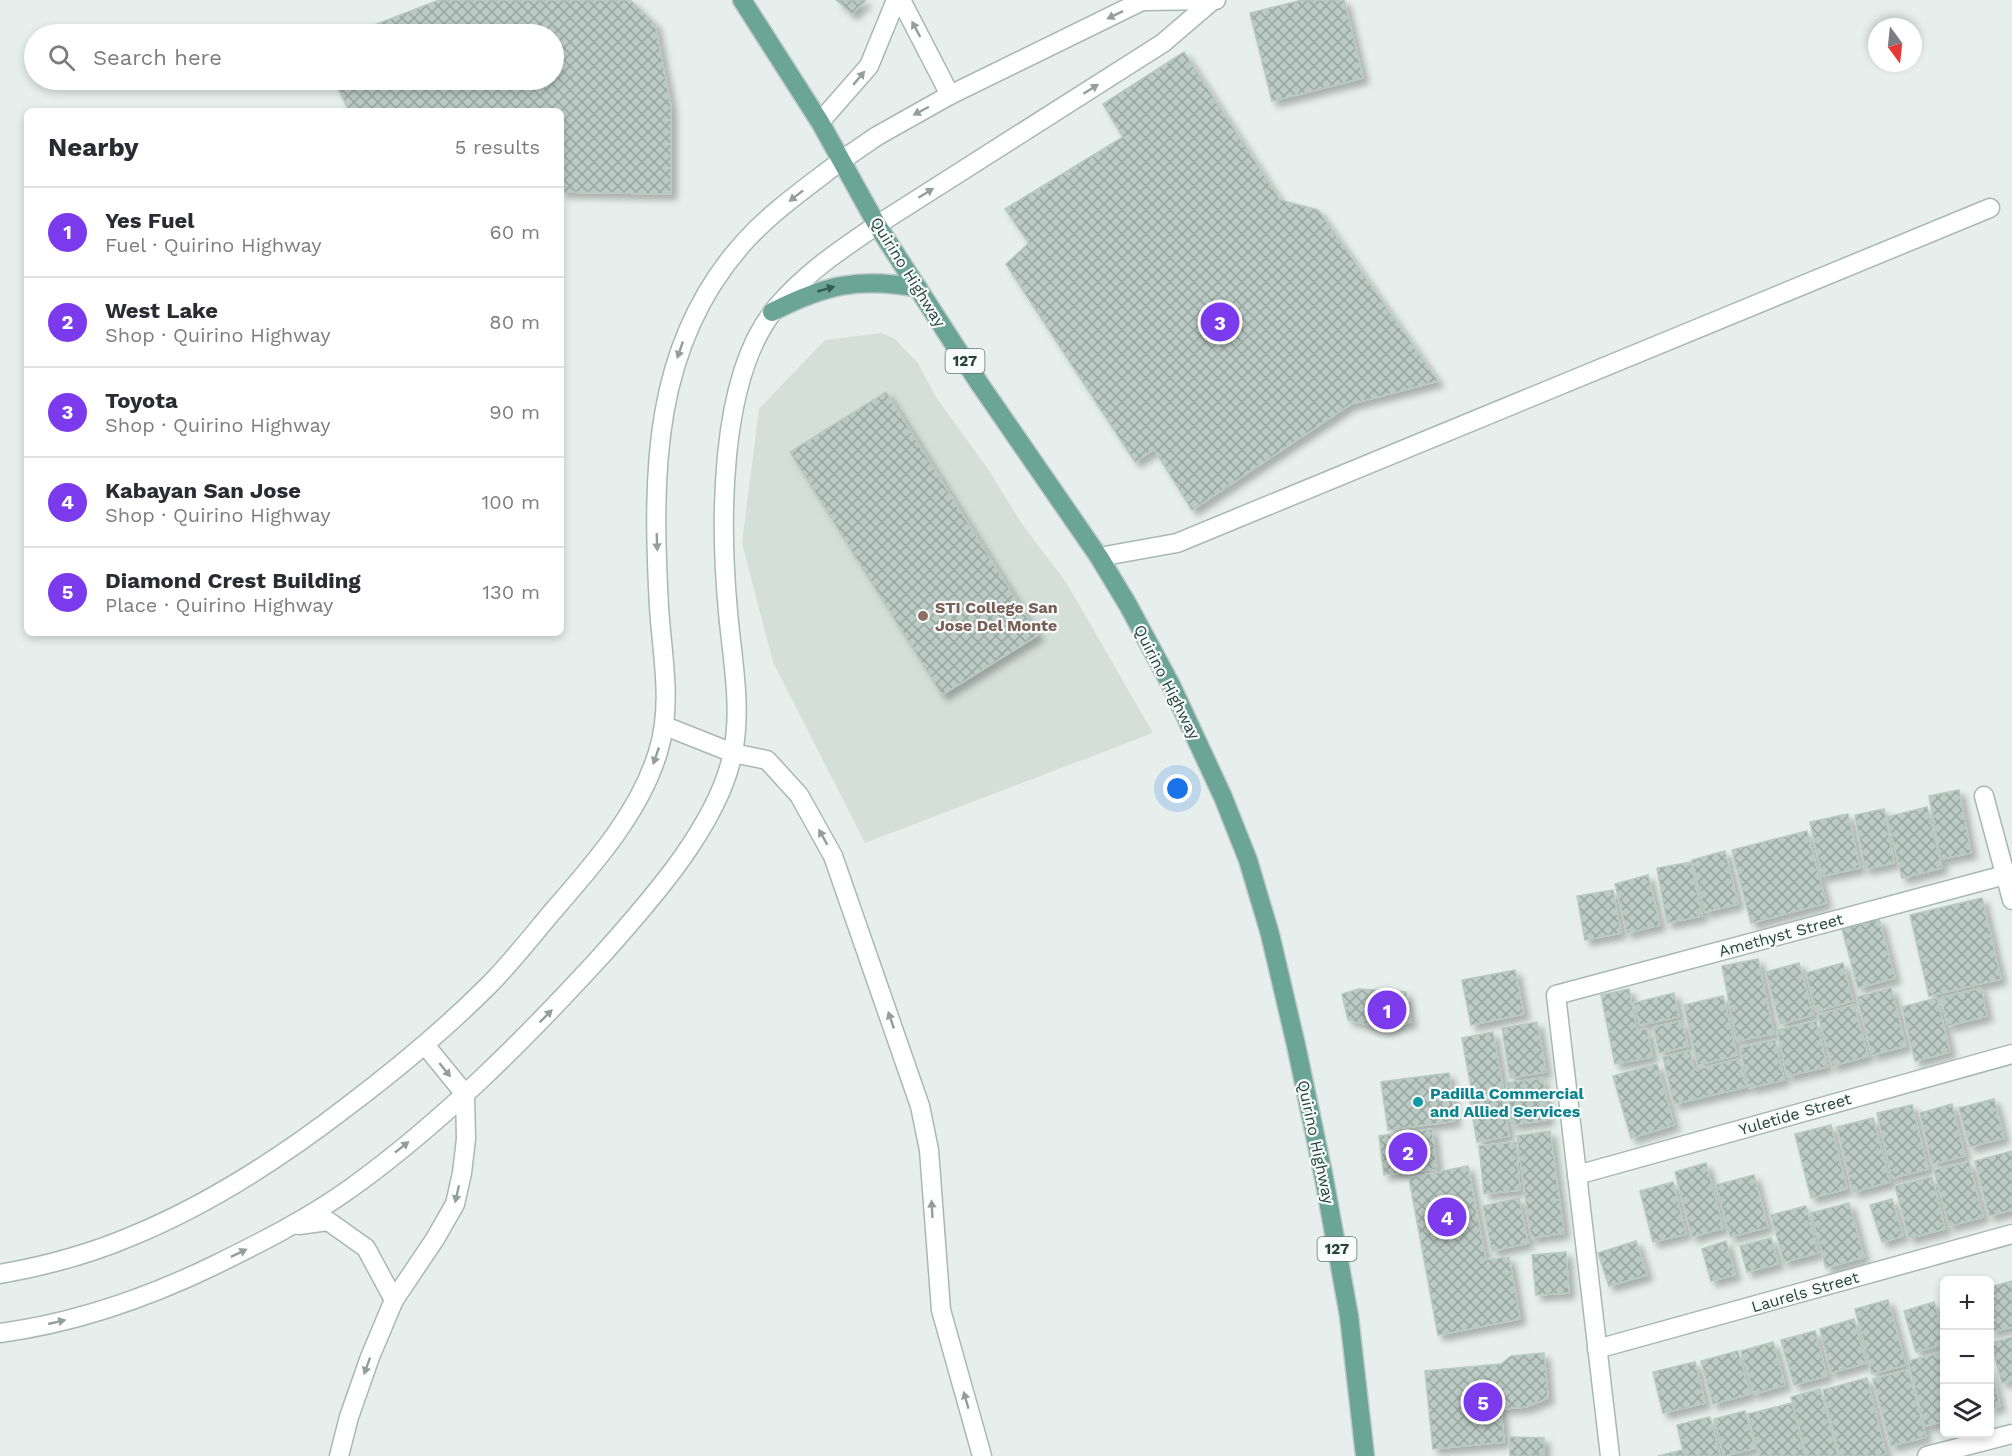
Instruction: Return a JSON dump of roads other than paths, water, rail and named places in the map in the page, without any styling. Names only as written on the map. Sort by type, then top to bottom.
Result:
[{"type":"main road","name":"Quirino Highway","points":[[742,0],[820,122],[877,225],[979,383],[1099,557],[1128,605],[1171,685],[1223,797],[1248,860],[1273,945],[1324,1178],[1349,1316],[1365,1456]]},
{"type":"main road","points":[[772,312],[811,293],[849,284],[884,283],[918,288]]},
{"type":"street","points":[[820,122],[869,66],[899,0]]},
{"type":"street","points":[[899,0],[950,95]]},
{"type":"street","points":[[0,1274],[81,1255],[131,1237],[219,1193],[284,1153],[425,1045],[490,984],[575,886],[609,842],[633,807],[648,779],[664,726],[666,673],[659,610],[656,502],[666,399],[673,369],[685,335],[723,269],[746,240],[771,215],[842,160],[877,136],[950,95],[1142,1],[1214,1]]},
{"type":"street","points":[[0,1333],[20,1331],[86,1315],[145,1296],[255,1246],[288,1227],[352,1187],[465,1094],[557,1005],[627,926],[681,860],[715,801],[733,753],[736,711],[724,569],[724,494],[734,400],[754,340],[772,312],[812,270],[877,225],[1163,43],[1214,1]]},
{"type":"street","points":[[1099,557],[1177,543],[1990,208]]},
{"type":"street","points":[[664,726],[733,753],[767,760],[799,795],[833,856],[920,1106],[929,1150],[941,1310],[982,1456]]},
{"type":"street","points":[[1984,796],[2012,900]]},
{"type":"street","name":"Amethyst Street","points":[[1577,1175],[1556,995],[2005,875]]},
{"type":"street","points":[[339,1456],[359,1387],[394,1300],[435,1239],[455,1204],[462,1173],[466,1139],[465,1094],[425,1045]]},
{"type":"street","name":"Yuletide Street","points":[[1577,1175],[2012,1054]]},
{"type":"street","points":[[1577,1175],[1610,1456]]},
{"type":"street","points":[[288,1227],[328,1221],[357,1240],[366,1248],[394,1300]]},
{"type":"street","name":"Laurels Street","points":[[1598,1349],[2012,1234]]},
{"type":"street","points":[[1927,1456],[2012,1434]]},
{"type":"place","name":"Toyota","points":[[1220,322]]},
{"type":"place","name":"STI College San Jose Del Monte","points":[[923,616]]},
{"type":"place","name":"Yes Fuel","points":[[1387,1010]]},
{"type":"place","name":"Padilla Commercial and Allied Services","points":[[1418,1102]]},
{"type":"place","name":"West Lake","points":[[1408,1152]]},
{"type":"place","name":"Kabayan San Jose","points":[[1447,1217]]},
{"type":"place","name":"Diamond Crest Building","points":[[1483,1402]]}]
